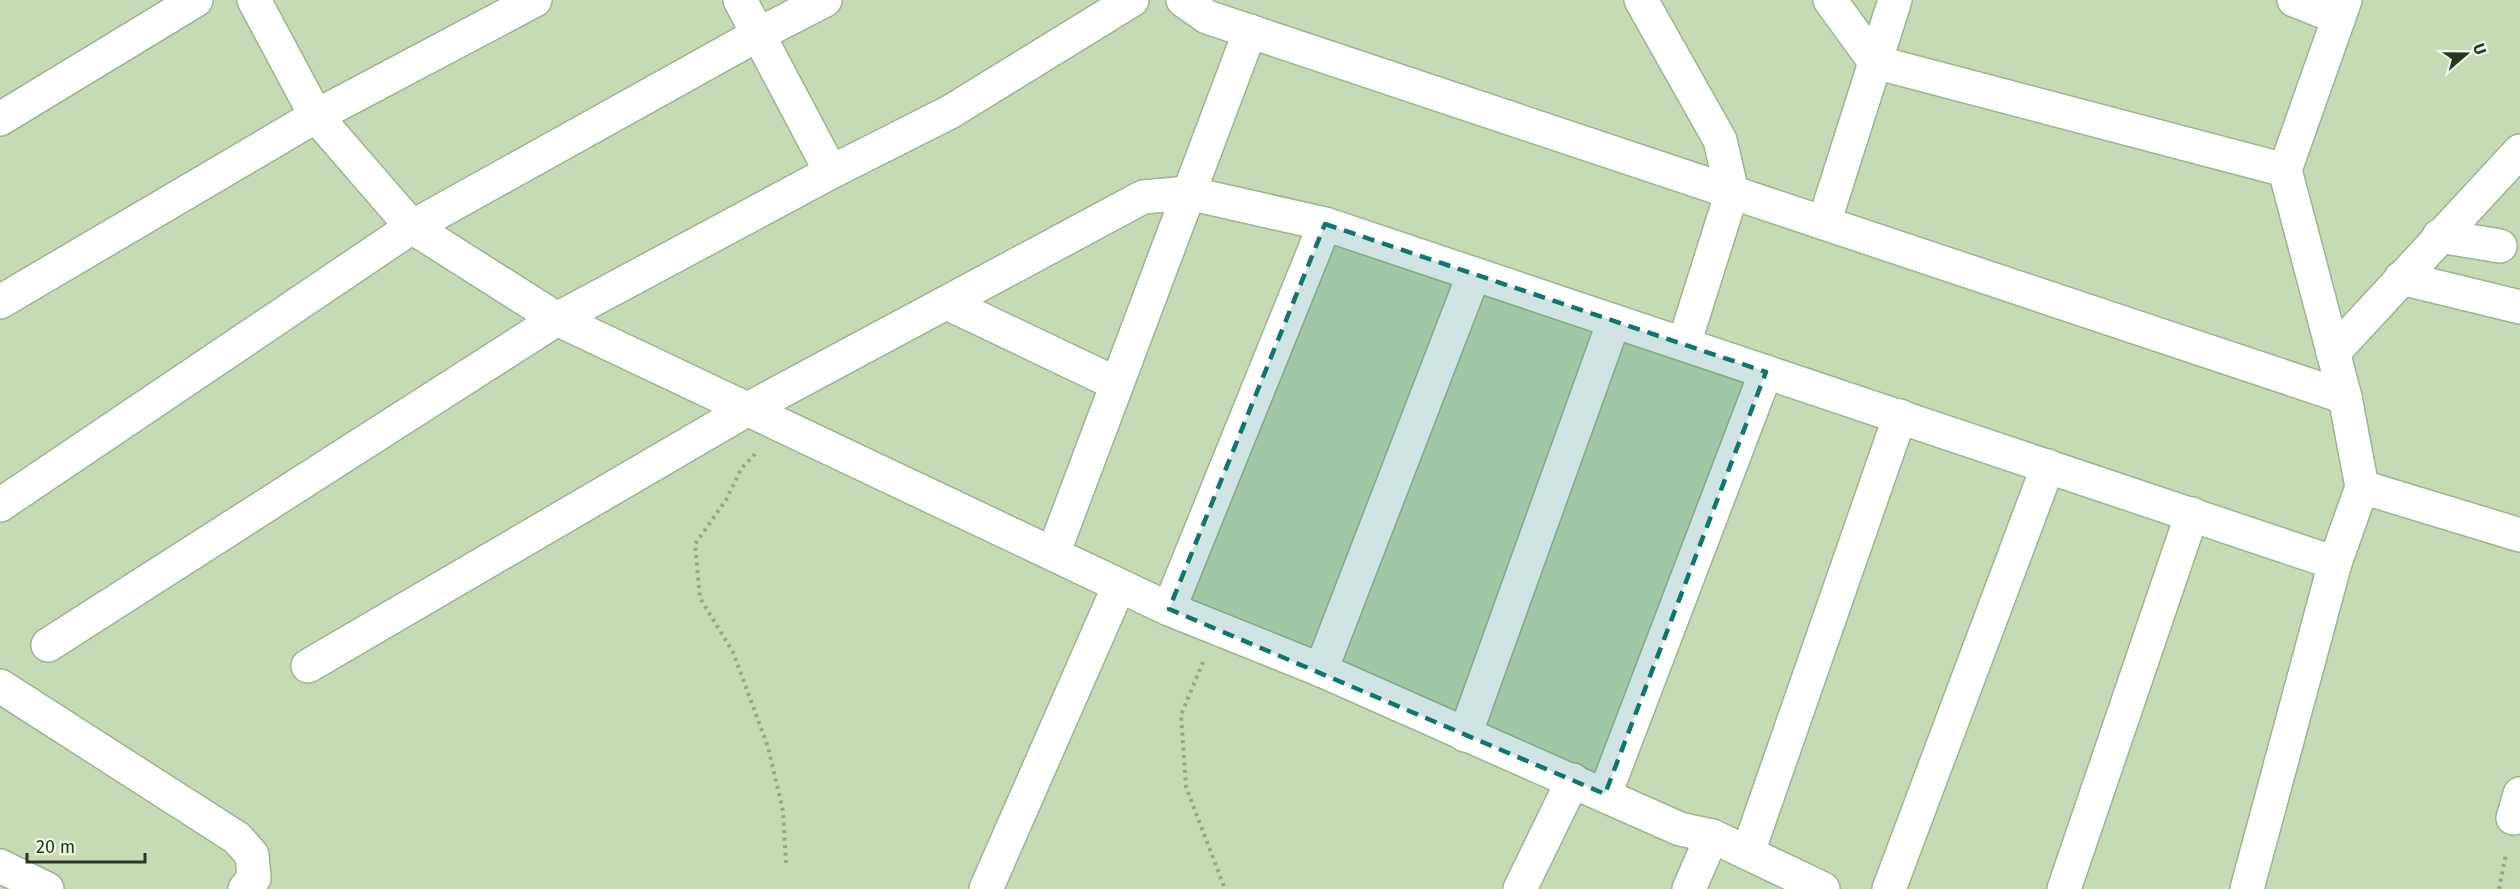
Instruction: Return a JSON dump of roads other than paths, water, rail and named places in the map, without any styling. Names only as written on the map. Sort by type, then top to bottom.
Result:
[{"type":"street","points":[[0,119],[196,0]]},
{"type":"street","points":[[254,0],[316,116],[412,227],[557,319],[1169,609],[1321,670],[1680,829],[1712,837],[1748,852],[1823,889]]},
{"type":"street","points":[[0,302],[316,116],[535,0]]},
{"type":"street","points":[[740,0],[831,172]]},
{"type":"street","points":[[0,505],[412,227],[759,34],[825,0]]},
{"type":"street","points":[[48,645],[557,319],[831,172],[950,112],[1132,0]]},
{"type":"street","points":[[1195,8],[1236,0]]},
{"type":"street","points":[[1641,0],[1720,140],[1732,192],[1684,344]]},
{"type":"street","points":[[1830,0],[1875,62],[2285,170]]},
{"type":"street","points":[[1824,223],[1895,0]]},
{"type":"street","points":[[2247,889],[2336,563],[2362,487],[2345,397],[2285,170],[2342,9],[2294,0]]},
{"type":"street","points":[[1195,8],[1250,31],[2345,397]]},
{"type":"street","points":[[1053,554],[1250,31]]},
{"type":"street","points":[[2333,353],[2520,151]]},
{"type":"street","points":[[308,666],[748,410],[1143,197],[1188,193],[1325,224],[2336,563]]},
{"type":"street","points":[[1169,609],[1325,224]]},
{"type":"street","points":[[2439,236],[2500,246]]},
{"type":"street","points":[[1321,670],[1474,274]]},
{"type":"street","points":[[2402,278],[2520,308]]},
{"type":"street","points":[[947,303],[1117,384]]},
{"type":"street","points":[[1466,735],[1614,321]]},
{"type":"street","points":[[1605,794],[1766,372]]},
{"type":"street","points":[[1748,852],[1900,416]]},
{"type":"street","points":[[1889,889],[2048,466]]},
{"type":"street","points":[[2362,487],[2520,535]]},
{"type":"street","points":[[2064,889],[2192,514]]},
{"type":"street","points":[[986,889],[1119,586]]},
{"type":"street","points":[[0,687],[237,838],[252,855],[254,878],[244,889]]},
{"type":"street","points":[[1520,889],[1573,780]]},
{"type":"street","points":[[1689,889],[1712,837]]},
{"type":"street","points":[[0,866],[47,889]]}]
